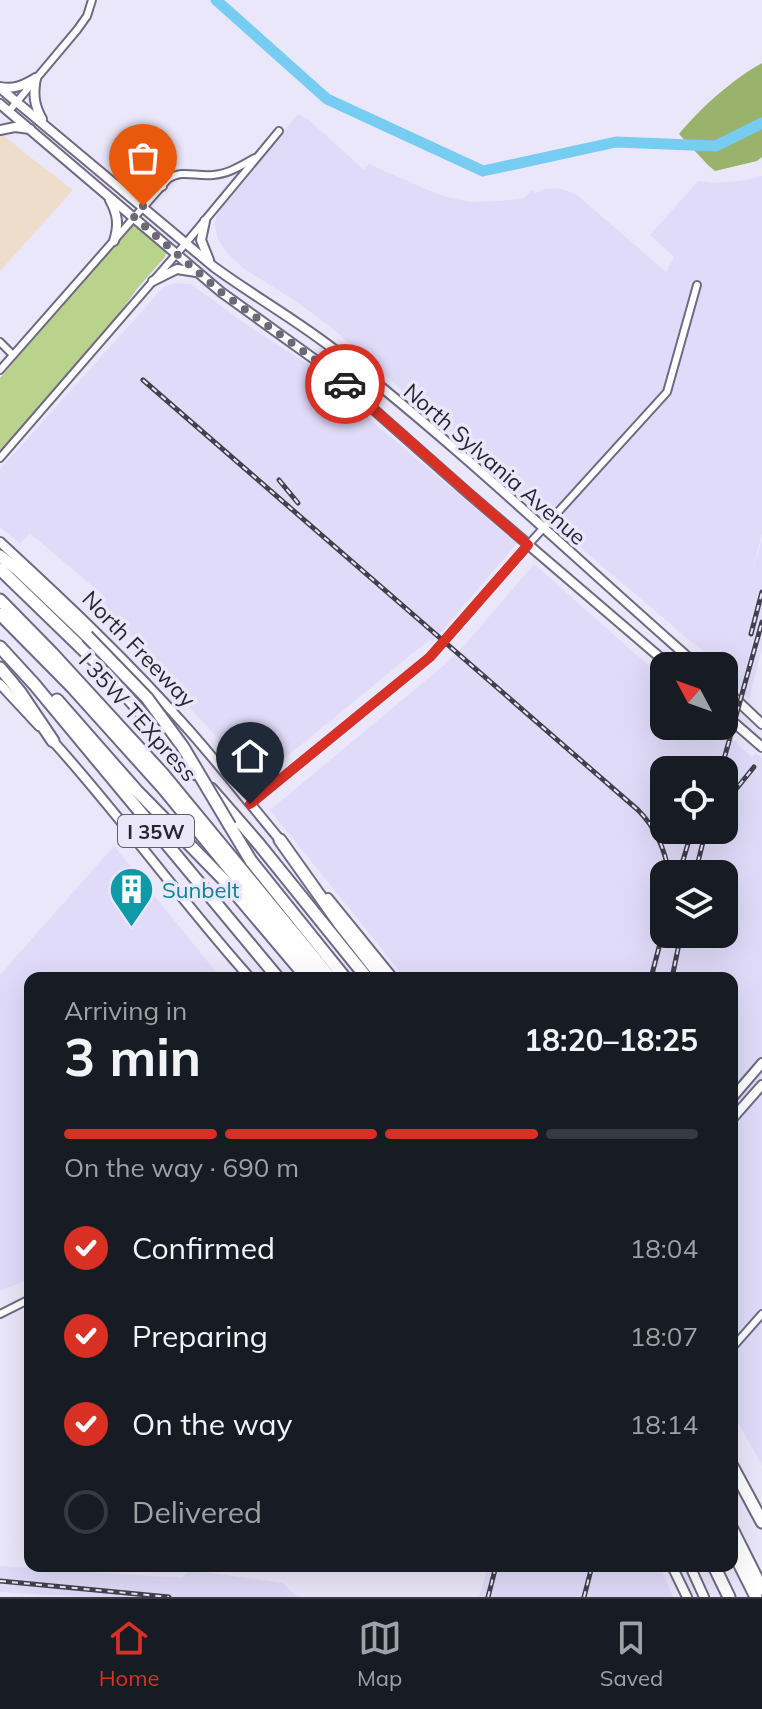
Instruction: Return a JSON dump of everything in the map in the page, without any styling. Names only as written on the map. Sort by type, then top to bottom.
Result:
[{"type":"highway","points":[[0,556],[87,636],[147,698],[183,747],[251,861],[340,972]]},
{"type":"highway","name":"North Freeway","points":[[0,569],[97,663],[226,805],[362,972]]},
{"type":"highway","name":"I 35W TEXpress","points":[[0,600],[62,662],[163,774],[326,972]]},
{"type":"highway","name":"I 35W TEXpress","points":[[0,614],[73,688],[163,788],[314,972]]},
{"type":"highway","name":"I 35W","points":[[0,647],[273,972]]},
{"type":"highway","points":[[0,668],[53,741]]},
{"type":"highway","points":[[34,684],[47,689],[136,790],[225,881],[302,972]]},
{"type":"highway","points":[[280,840],[377,972]]},
{"type":"highway","points":[[738,1477],[762,1522]]},
{"type":"highway","points":[[738,1541],[762,1589]]},
{"type":"highway","points":[[738,1561],[756,1597]]},
{"type":"highway","points":[[717,1572],[729,1597]]},
{"type":"main road","points":[[0,87],[21,86],[36,78]]},
{"type":"main road","points":[[36,78],[34,99],[46,126]]},
{"type":"main road","name":"North Sylvania Avenue","points":[[0,87],[214,267],[313,334],[377,384],[682,652]]},
{"type":"main road","name":"North Sylvania Avenue","points":[[0,104],[221,292],[328,369],[654,652]]},
{"type":"main road","points":[[0,130],[15,127],[30,129]]},
{"type":"main road","points":[[124,191],[145,191],[162,186]]},
{"type":"main road","points":[[107,196],[118,224],[114,241]]},
{"type":"main road","points":[[205,221],[201,240],[214,267]]},
{"type":"main road","points":[[153,281],[177,269],[200,273]]},
{"type":"main road","points":[[364,401],[377,384]]},
{"type":"main road","name":"North Freeway","points":[[0,542],[123,659],[187,728],[388,972]]},
{"type":"main road","points":[[0,684],[53,741],[245,972]]},
{"type":"main road","points":[[738,701],[762,724]]},
{"type":"main road","points":[[738,726],[762,747]]},
{"type":"main road","points":[[738,1091],[762,1063]]},
{"type":"main road","points":[[738,1112],[762,1085]]},
{"type":"main road","points":[[675,1572],[687,1597]]},
{"type":"main road","points":[[693,1572],[704,1597]]},
{"type":"street","points":[[9,111],[82,23],[92,0]]},
{"type":"street","points":[[0,457],[177,254],[279,131]]},
{"type":"street","points":[[0,370],[172,176],[180,173],[222,173],[258,156]]},
{"type":"street","points":[[250,804],[430,657],[667,392],[697,285]]},
{"type":"street","points":[[0,342],[13,355]]},
{"type":"street","points":[[0,1314],[24,1302]]},
{"type":"street","points":[[738,1341],[762,1314]]},
{"type":"shaded area","points":[[298,114],[308,119],[364,170],[369,164],[450,198],[471,202],[499,201],[525,197],[531,190],[535,193],[556,188],[568,191],[577,195],[666,272],[674,257],[650,235],[698,181],[714,183],[762,176],[762,534],[752,572],[762,540],[762,648],[749,699],[738,689],[738,652],[705,652],[688,639],[533,507],[332,328],[243,268],[218,240],[215,225],[218,209]]},
{"type":"shaded area","points":[[0,132],[73,190],[0,271]]},
{"type":"shaded area","points":[[175,283],[191,284],[254,330],[316,369],[381,429],[517,543],[433,642],[429,640],[280,762],[267,769],[248,768],[228,749],[184,702],[185,695],[164,671],[98,602],[103,595],[30,533],[20,544],[0,527],[0,469],[164,287]]},
{"type":"shaded area","points":[[534,564],[650,667],[650,740],[733,740],[752,757],[756,753],[762,758],[762,1465],[738,1423],[738,972],[400,972],[270,810],[443,666]]},
{"type":"shaded area","points":[[114,846],[216,972],[24,972],[24,1281],[0,1291],[0,975]]},
{"type":"shaded area","points":[[0,1566],[24,1568],[24,1572],[91,1572],[182,1578],[187,1572],[203,1572],[282,1583],[298,1597],[89,1597],[0,1592]]},
{"type":"shaded area","points":[[486,1572],[663,1572],[673,1597],[479,1597]]},
{"type":"green space","points":[[762,63],[762,157],[757,161],[715,171],[679,134],[718,95]]},
{"type":"green space","points":[[132,225],[166,252],[165,257],[113,323],[0,452],[0,378]]},
{"type":"waterway","points":[[216,0],[327,99],[483,171],[616,142],[716,146],[762,123]]},
{"type":"railway","points":[[143,380],[638,810],[659,839],[666,860]]},
{"type":"railway","points":[[279,480],[298,503]]},
{"type":"railway","points":[[751,634],[762,592]]},
{"type":"railway","points":[[725,756],[762,622]]},
{"type":"railway","points":[[738,787],[754,767]]},
{"type":"railway","points":[[683,860],[688,844]]},
{"type":"railway","points":[[698,860],[702,844]]},
{"type":"railway","points":[[653,972],[659,948]]},
{"type":"railway","points":[[673,972],[678,948]]},
{"type":"railway","points":[[488,1597],[494,1572]]},
{"type":"railway","points":[[584,1597],[590,1572]]},
{"type":"railway","points":[[0,1581],[169,1597]]},
{"type":"way so far","points":[[143,206],[134,217],[221,292],[345,384]]},
{"type":"place","name":"Sunbelt","points":[[131,929]]},
{"type":"route","points":[[250,804],[430,657],[528,545],[345,384]]}]
